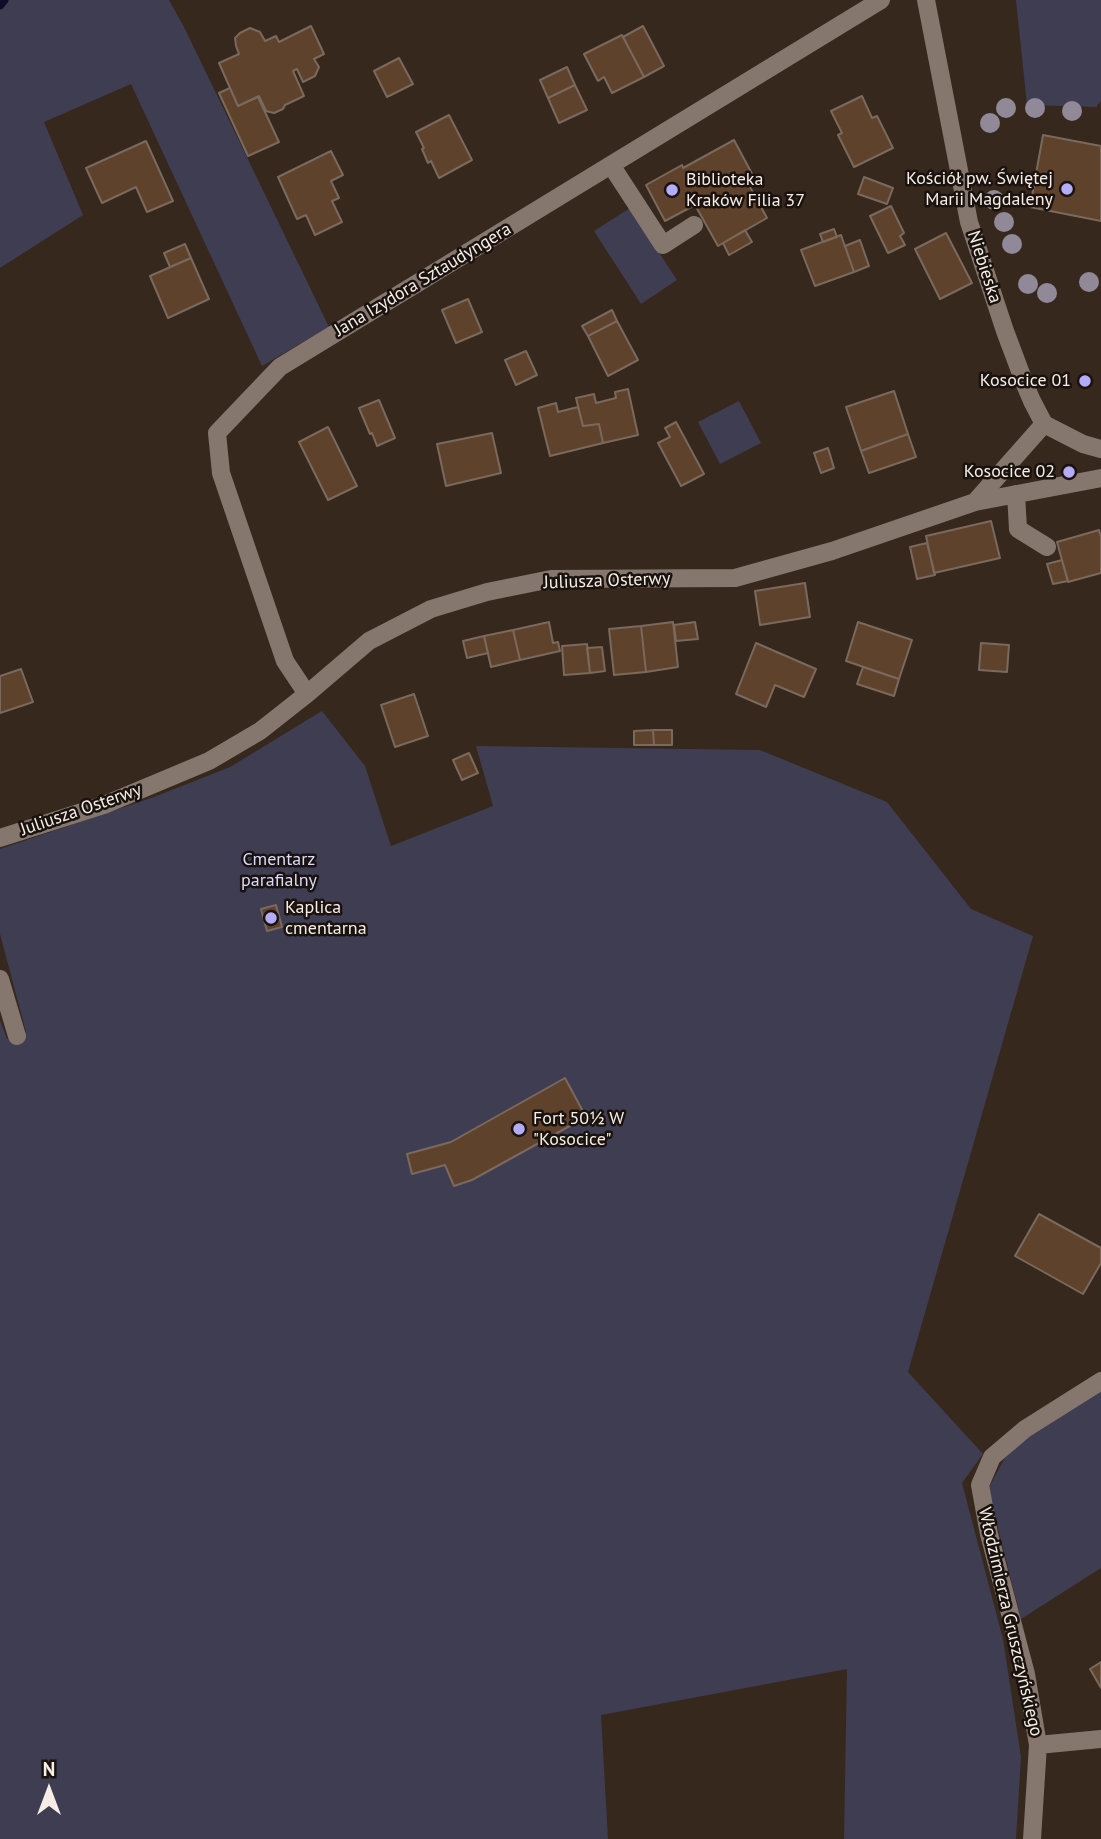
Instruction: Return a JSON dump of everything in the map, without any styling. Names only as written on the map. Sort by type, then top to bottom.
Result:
[{"type":"street","name":"Jana Izydora Sztaudyngera","points":[[307,694],[285,661],[221,473],[217,433],[280,367],[881,0]]},
{"type":"street","name":"Niebieska","points":[[926,0],[969,222],[1005,331],[1032,401],[1044,424]]},
{"type":"street","points":[[611,165],[663,245],[694,225]]},
{"type":"street","points":[[1044,424],[1083,444],[1101,449]]},
{"type":"street","name":"Juliusza Osterwy","points":[[975,502],[1044,424]]},
{"type":"street","name":"Juliusza Osterwy","points":[[0,838],[104,805],[209,761],[260,731],[369,640],[431,609],[487,592],[551,579],[735,578],[832,551],[975,502],[1101,478]]},
{"type":"street","points":[[1016,494],[1018,529],[1047,547]]},
{"type":"street","points":[[0,979],[17,1036]]},
{"type":"street","name":"Włodzimierza Gruszczyńskiego","points":[[1032,1839],[1038,1745],[1026,1674],[989,1534],[980,1485],[992,1457],[1025,1429],[1101,1381]]},
{"type":"street","points":[[1038,1745],[1101,1739]]},
{"type":"green space","points":[[0,0],[169,0],[329,327],[262,366],[131,84],[44,122],[83,215],[0,268]]},
{"type":"green space","points":[[1016,0],[1101,0],[1101,100],[1097,107],[1027,105]]},
{"type":"green space","points":[[630,208],[677,280],[641,304],[594,231]]},
{"type":"green space","points":[[739,401],[761,443],[720,464],[698,422]]},
{"type":"green space","name":"Cmentarz parafialny","points":[[322,711],[365,766],[391,846],[493,806],[476,746],[760,750],[887,802],[971,909],[1033,936],[908,1372],[983,1454],[962,1483],[1003,1639],[1021,1757],[1016,1839],[844,1839],[847,1669],[601,1715],[608,1839],[0,1839],[0,1020],[7,1039],[26,1032],[0,934],[0,849],[154,797],[230,767]]},
{"type":"green space","points":[[1101,1389],[1101,1568],[1021,1619],[988,1489],[1008,1452],[1024,1437]]},
{"type":"building","points":[[311,26],[324,54],[314,59],[319,67],[315,76],[303,82],[297,69],[293,71],[304,96],[274,113],[266,111],[259,96],[238,106],[219,63],[239,54],[235,38],[250,28],[260,32],[265,41],[276,36],[279,42]]},
{"type":"building","points":[[643,26],[664,66],[644,77],[623,37]]},
{"type":"building","points":[[622,35],[644,77],[612,93],[604,77],[598,81],[584,54]]},
{"type":"building","points":[[399,58],[413,84],[387,97],[374,71]]},
{"type":"building","points":[[567,67],[575,85],[548,98],[540,80]]},
{"type":"building","points":[[575,85],[587,110],[559,123],[548,98]]},
{"type":"building","points":[[230,88],[238,106],[258,97],[279,142],[248,156],[219,93]]},
{"type":"building","points":[[862,96],[872,118],[877,116],[893,148],[854,167],[838,135],[842,133],[831,111]]},
{"type":"building","points":[[449,115],[472,160],[439,178],[431,161],[428,163],[416,132]]},
{"type":"building","name":"Kościół pw. Świętej Marii Magdaleny","points":[[1043,135],[1101,146],[1101,221],[1030,207]]},
{"type":"building","points":[[734,140],[757,183],[750,187],[767,218],[718,246],[695,205],[665,221],[646,185]]},
{"type":"building","points":[[146,141],[173,201],[147,212],[136,187],[102,203],[86,168]]},
{"type":"building","points":[[331,151],[343,175],[331,181],[339,198],[332,201],[342,222],[315,235],[306,215],[297,219],[278,177]]},
{"type":"building","points":[[864,177],[893,188],[887,204],[858,194]]},
{"type":"building","points":[[891,206],[904,233],[900,236],[905,245],[888,253],[870,216]]},
{"type":"building","points":[[834,229],[837,237],[823,242],[820,234]]},
{"type":"building","points":[[745,230],[752,242],[729,255],[723,243]]},
{"type":"building","points":[[946,233],[972,283],[940,299],[915,249]]},
{"type":"building","points":[[841,235],[854,272],[815,286],[801,250]]},
{"type":"building","points":[[860,240],[869,266],[854,272],[845,246]]},
{"type":"building","points":[[185,244],[191,258],[170,267],[164,253]]},
{"type":"building","points":[[191,258],[209,299],[168,318],[150,276]]},
{"type":"building","points":[[468,299],[482,332],[456,343],[442,310]]},
{"type":"building","points":[[612,310],[617,321],[588,336],[582,326]]},
{"type":"building","points":[[617,321],[638,360],[608,376],[588,336]]},
{"type":"building","points":[[526,351],[537,375],[516,385],[505,360]]},
{"type":"building","points":[[628,389],[638,435],[603,443],[599,424],[583,426],[576,398],[594,394],[596,403],[616,398],[615,392]]},
{"type":"building","points":[[894,391],[908,434],[861,451],[846,407]]},
{"type":"building","points":[[379,400],[395,438],[377,446],[359,408]]},
{"type":"building","points":[[556,403],[558,412],[578,407],[583,426],[599,424],[603,443],[550,456],[538,408]]},
{"type":"building","points":[[676,422],[704,474],[681,486],[658,443],[670,437],[665,428]]},
{"type":"building","points":[[328,427],[357,486],[328,500],[299,442]]},
{"type":"building","points":[[492,433],[501,473],[446,486],[437,444]]},
{"type":"building","points":[[908,434],[916,457],[869,473],[861,451]]},
{"type":"building","points":[[828,448],[834,468],[821,473],[814,453]]},
{"type":"building","points":[[991,521],[1000,558],[934,573],[926,536]]},
{"type":"building","points":[[1099,530],[1101,573],[1068,582],[1057,542]]},
{"type":"building","points":[[927,543],[935,575],[917,579],[910,547]]},
{"type":"building","points":[[1062,560],[1068,581],[1053,584],[1047,564]]},
{"type":"building","points":[[805,583],[810,617],[760,625],[755,591]]},
{"type":"building","points":[[549,622],[553,643],[558,642],[560,651],[520,660],[513,630]]},
{"type":"building","points":[[673,622],[678,667],[646,672],[641,626]]},
{"type":"building","points":[[695,622],[698,639],[676,641],[674,625]]},
{"type":"building","points":[[858,622],[912,640],[899,679],[846,661]]},
{"type":"building","points":[[641,626],[646,672],[614,675],[609,629]]},
{"type":"building","points":[[513,630],[520,660],[491,667],[484,636]]},
{"type":"building","points":[[484,636],[488,653],[467,658],[463,641]]},
{"type":"building","points":[[756,643],[816,669],[804,697],[775,685],[766,707],[736,694]]},
{"type":"building","points":[[981,643],[1009,645],[1007,672],[979,670]]},
{"type":"building","points":[[587,644],[590,673],[564,675],[562,646]]},
{"type":"building","points":[[602,647],[605,671],[590,673],[587,648]]},
{"type":"building","points":[[863,667],[899,679],[894,696],[857,684]]},
{"type":"building","points":[[21,669],[33,702],[0,713],[0,676]]},
{"type":"building","points":[[414,694],[428,736],[395,747],[381,705]]},
{"type":"building","points":[[653,730],[654,745],[634,745],[634,731]]},
{"type":"building","points":[[653,730],[672,730],[672,745],[654,745]]},
{"type":"building","points":[[469,753],[478,773],[462,780],[453,760]]},
{"type":"building","name":"Kaplica cmentarna","points":[[276,905],[282,927],[267,931],[261,909]]},
{"type":"building","name":"Fort 50½ W \"Kosocice\"","points":[[565,1078],[586,1117],[472,1180],[454,1186],[445,1165],[412,1174],[407,1154],[451,1142]]},
{"type":"building","points":[[1039,1214],[1101,1248],[1101,1263],[1083,1294],[1015,1256]]},
{"type":"building","points":[[1101,1662],[1101,1688],[1090,1669]]},
{"type":"waterway","points":[[0,5],[4,0]]},
{"type":"place","name":"Kościół pw. Świętej Marii Magdaleny","points":[[1067,189]]},
{"type":"place","name":"Biblioteka Kraków Filia 37","points":[[672,190]]},
{"type":"place","name":"Kosocice 01","points":[[1085,381]]},
{"type":"place","name":"Kosocice 02","points":[[1069,472]]},
{"type":"place","name":"Kaplica cmentarna","points":[[271,918]]},
{"type":"place","name":"Fort 50½ W \"Kosocice\"","points":[[519,1129]]}]
